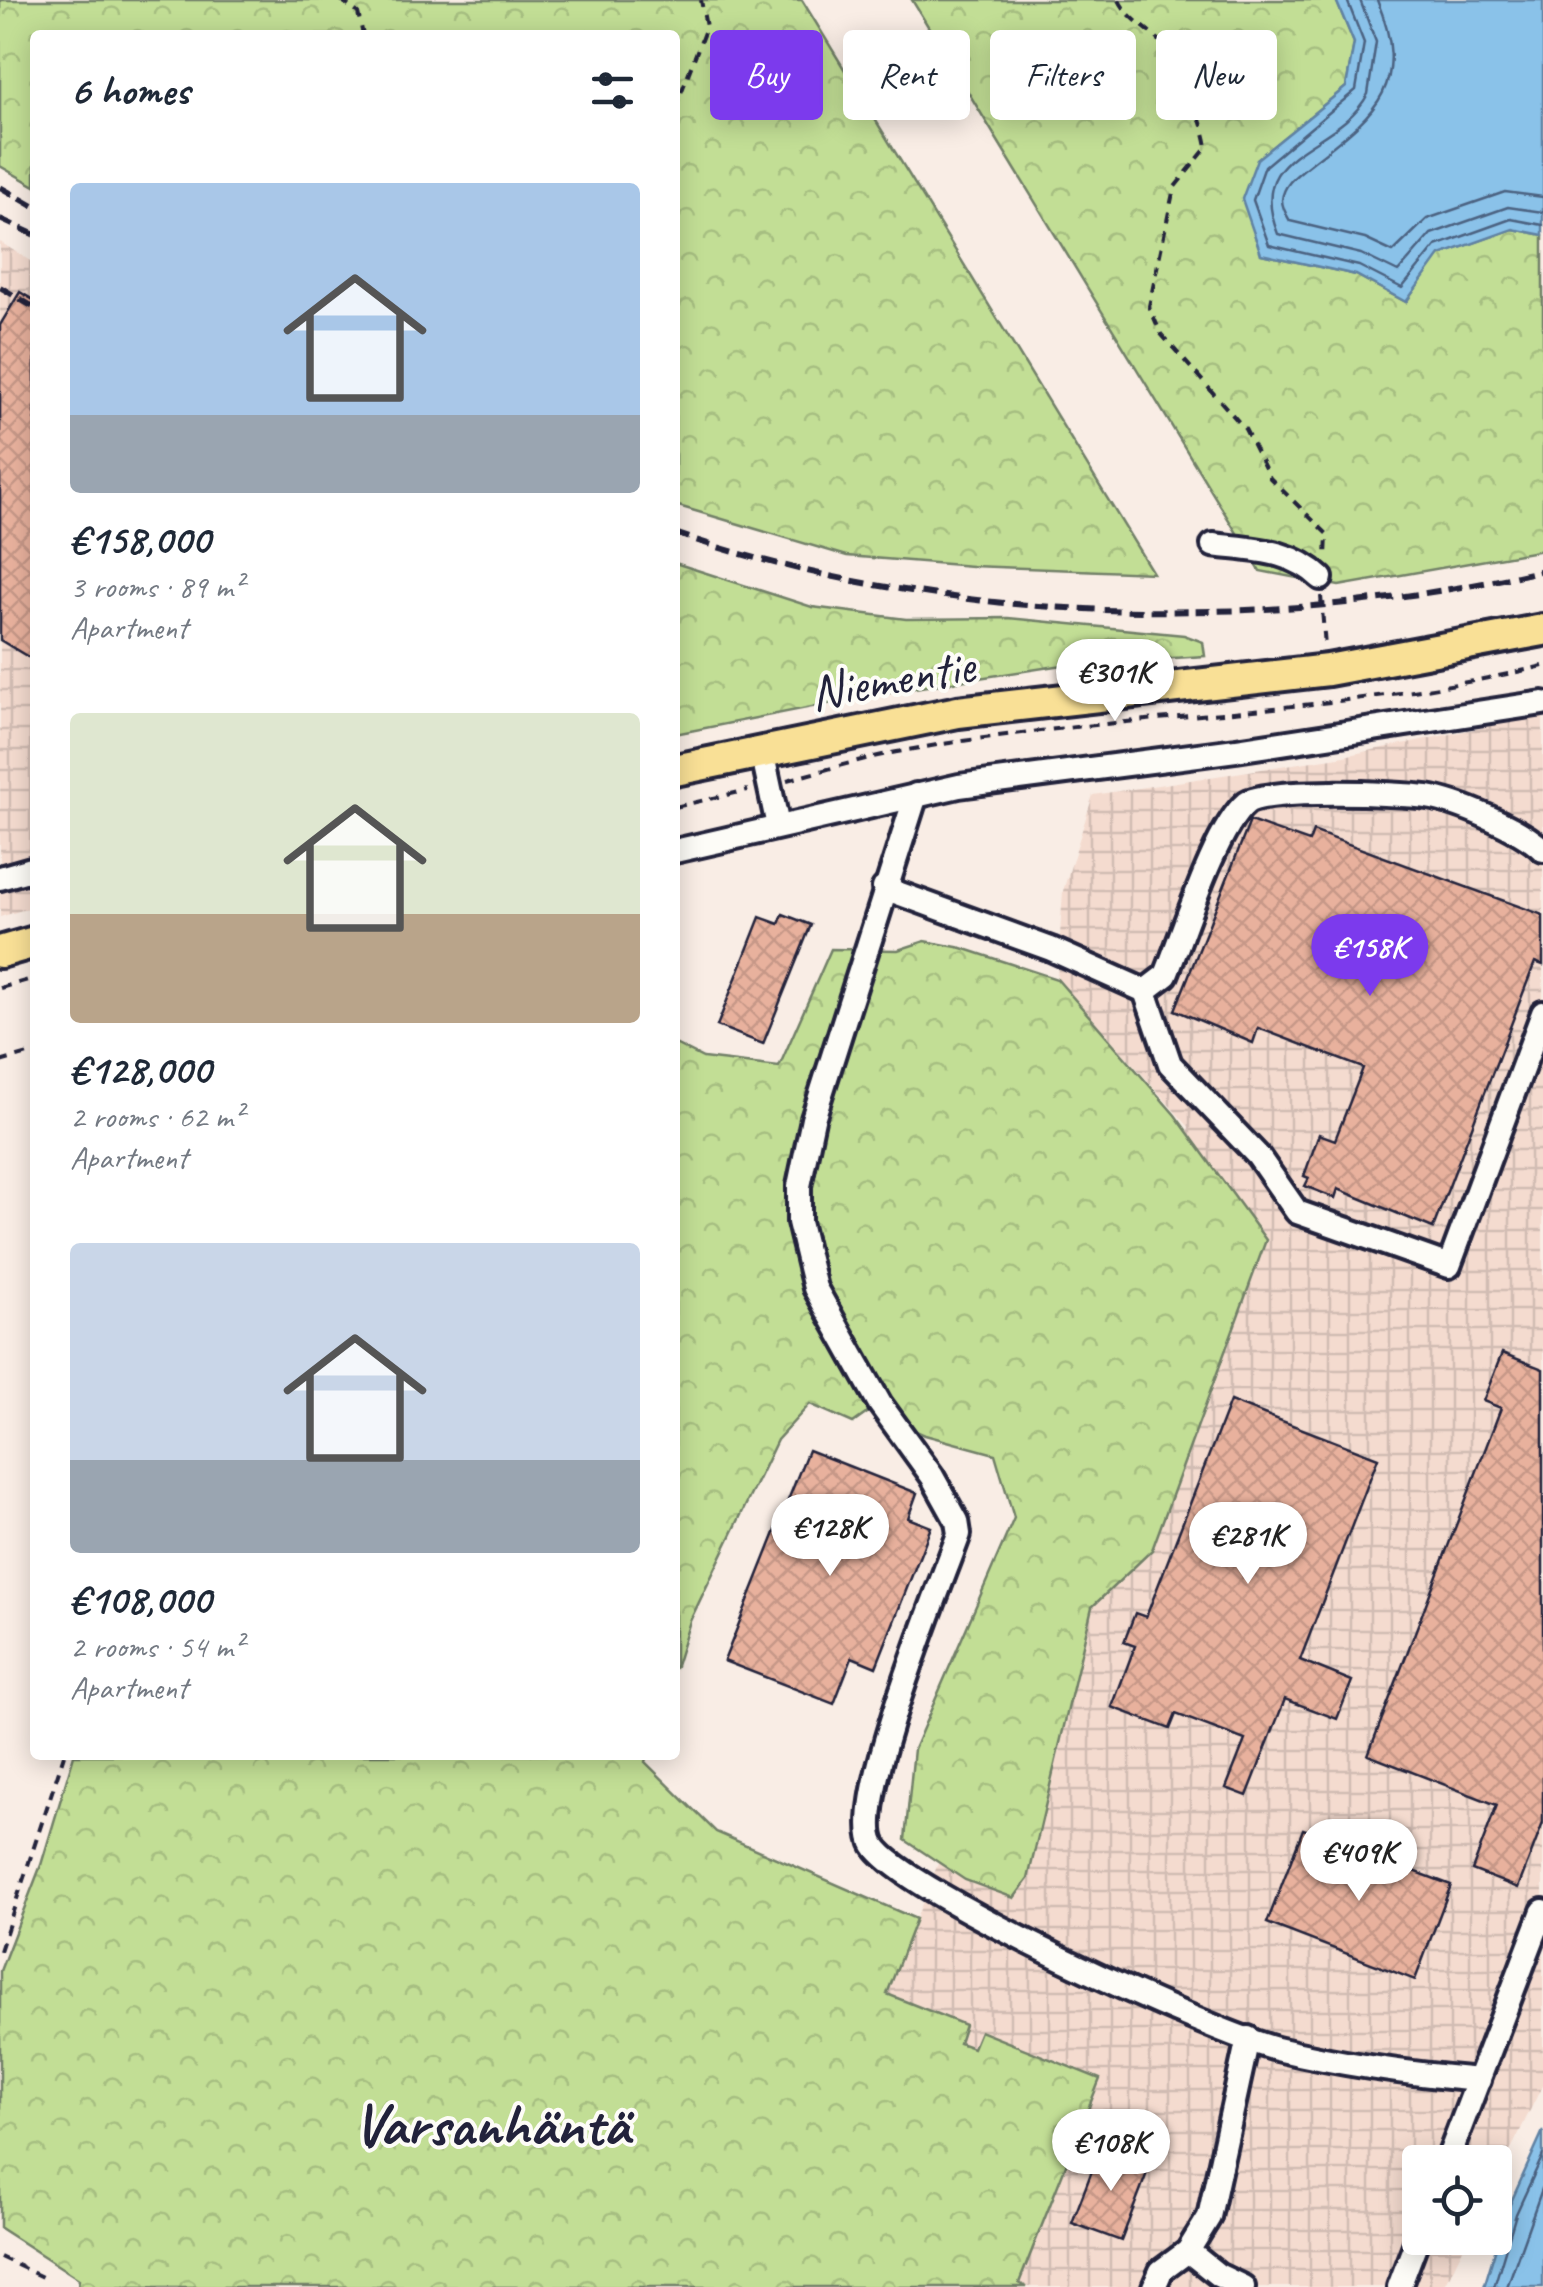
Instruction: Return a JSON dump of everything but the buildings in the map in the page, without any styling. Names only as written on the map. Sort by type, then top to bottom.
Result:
[{"type":"main road","name":"Niementie","points":[[680,769],[958,712],[1328,670],[1543,630]]},
{"type":"main road","points":[[0,952],[30,943]]},
{"type":"street","points":[[1213,545],[1284,554],[1305,563],[1321,578]]},
{"type":"street","points":[[680,850],[916,795],[1543,703]]},
{"type":"street","points":[[762,751],[778,826]]},
{"type":"street","points":[[1146,991],[1166,975],[1228,824],[1248,800],[1299,792],[1429,797],[1526,834],[1543,850]]},
{"type":"street","points":[[916,795],[813,1119],[800,1186],[798,1222],[816,1288],[880,1404],[932,1476],[957,1521],[959,1534],[886,1735],[869,1823],[874,1845],[929,1887],[994,1923],[1182,2015],[1248,2038],[1398,2073],[1479,2080]]},
{"type":"street","points":[[0,878],[30,869]]},
{"type":"street","points":[[884,888],[1051,949],[1146,991],[1170,1064],[1258,1156],[1297,1212],[1449,1266],[1543,1014]]},
{"type":"street","points":[[1524,1065],[1543,1080]]},
{"type":"street","points":[[1454,2145],[1543,1911]]},
{"type":"street","points":[[1154,2287],[1161,2271],[1188,2251],[1208,2217],[1248,2038]]},
{"type":"street","points":[[1188,2251],[1218,2276],[1243,2287]]},
{"type":"street","points":[[1398,2287],[1411,2255]]},
{"type":"path","points":[[341,0],[358,13],[363,30]]},
{"type":"path","points":[[680,95],[706,27],[700,0]]},
{"type":"path","points":[[1119,0],[1124,10],[1162,43],[1204,124],[1207,147],[1174,188],[1149,306],[1161,334],[1245,429],[1270,478],[1328,534],[1321,578],[1332,703]]},
{"type":"path","points":[[680,806],[895,753],[1025,733],[1332,703],[1543,666]]},
{"type":"path","points":[[0,988],[30,979]]},
{"type":"path","points":[[0,1062],[30,1053]]},
{"type":"path","points":[[0,1951],[62,1760]]},
{"type":"path","points":[[0,2257],[42,2278]]},
{"type":"shaded area","points":[[0,242],[30,261],[30,908],[0,917]]},
{"type":"shaded area","points":[[1543,715],[1543,2084],[1512,2147],[1402,2145],[1402,2255],[1460,2255],[1444,2287],[1027,2287],[1019,2284],[1100,2079],[980,2031],[973,2048],[958,2042],[964,2025],[886,1994],[973,1776],[1189,1127],[1057,979],[1063,891],[1093,795],[1339,757]]},
{"type":"green space","points":[[0,0],[802,0],[820,30],[710,30],[710,120],[823,120],[823,34],[843,67],[843,120],[876,120],[1153,573],[972,566],[847,556],[680,506],[680,30],[30,30],[30,183],[0,166]]},
{"type":"green space","points":[[912,0],[1336,0],[1354,43],[1346,87],[1257,159],[1261,254],[1356,275],[1406,302],[1439,255],[1513,229],[1543,235],[1543,550],[1339,586],[1260,571],[970,95],[970,30],[930,30]]},
{"type":"green space","points":[[680,565],[812,607],[906,619],[1008,618],[1184,635],[1203,642],[1205,656],[1063,665],[888,692],[680,733]]},
{"type":"green space","points":[[925,941],[962,948],[1057,979],[1175,1115],[1266,1240],[1152,1550],[1092,1607],[1028,1879],[1014,1898],[965,1880],[905,1840],[914,1749],[1014,1518],[995,1454],[925,1435],[870,1411],[853,1423],[810,1404],[777,1440],[690,1621],[680,1653],[680,1046],[703,1058],[779,1067],[831,949],[898,950]]},
{"type":"green space","points":[[72,1760],[646,1760],[716,1832],[916,1919],[887,1994],[965,2025],[959,2043],[973,2048],[980,2031],[1100,2079],[1019,2283],[1027,2287],[78,2287],[79,2279],[0,2228],[0,1971],[41,1865]]},
{"type":"water","points":[[1336,0],[1543,0],[1543,235],[1513,229],[1440,255],[1406,302],[1356,275],[1261,254],[1242,199],[1257,159],[1346,87],[1354,43]]},
{"type":"water","points":[[1543,2131],[1543,2287],[1484,2287],[1494,2255],[1512,2255],[1512,2200]]},
{"type":"railway","points":[[0,187],[30,204]]},
{"type":"railway","points":[[0,219],[30,233]]},
{"type":"railway","points":[[0,287],[30,305]]},
{"type":"railway","points":[[680,534],[776,563],[883,586],[993,602],[1106,610],[1219,611],[1331,604],[1439,591],[1543,570]]},
{"type":"district","name":"Varsanhäntä","points":[[491,2125]]}]
